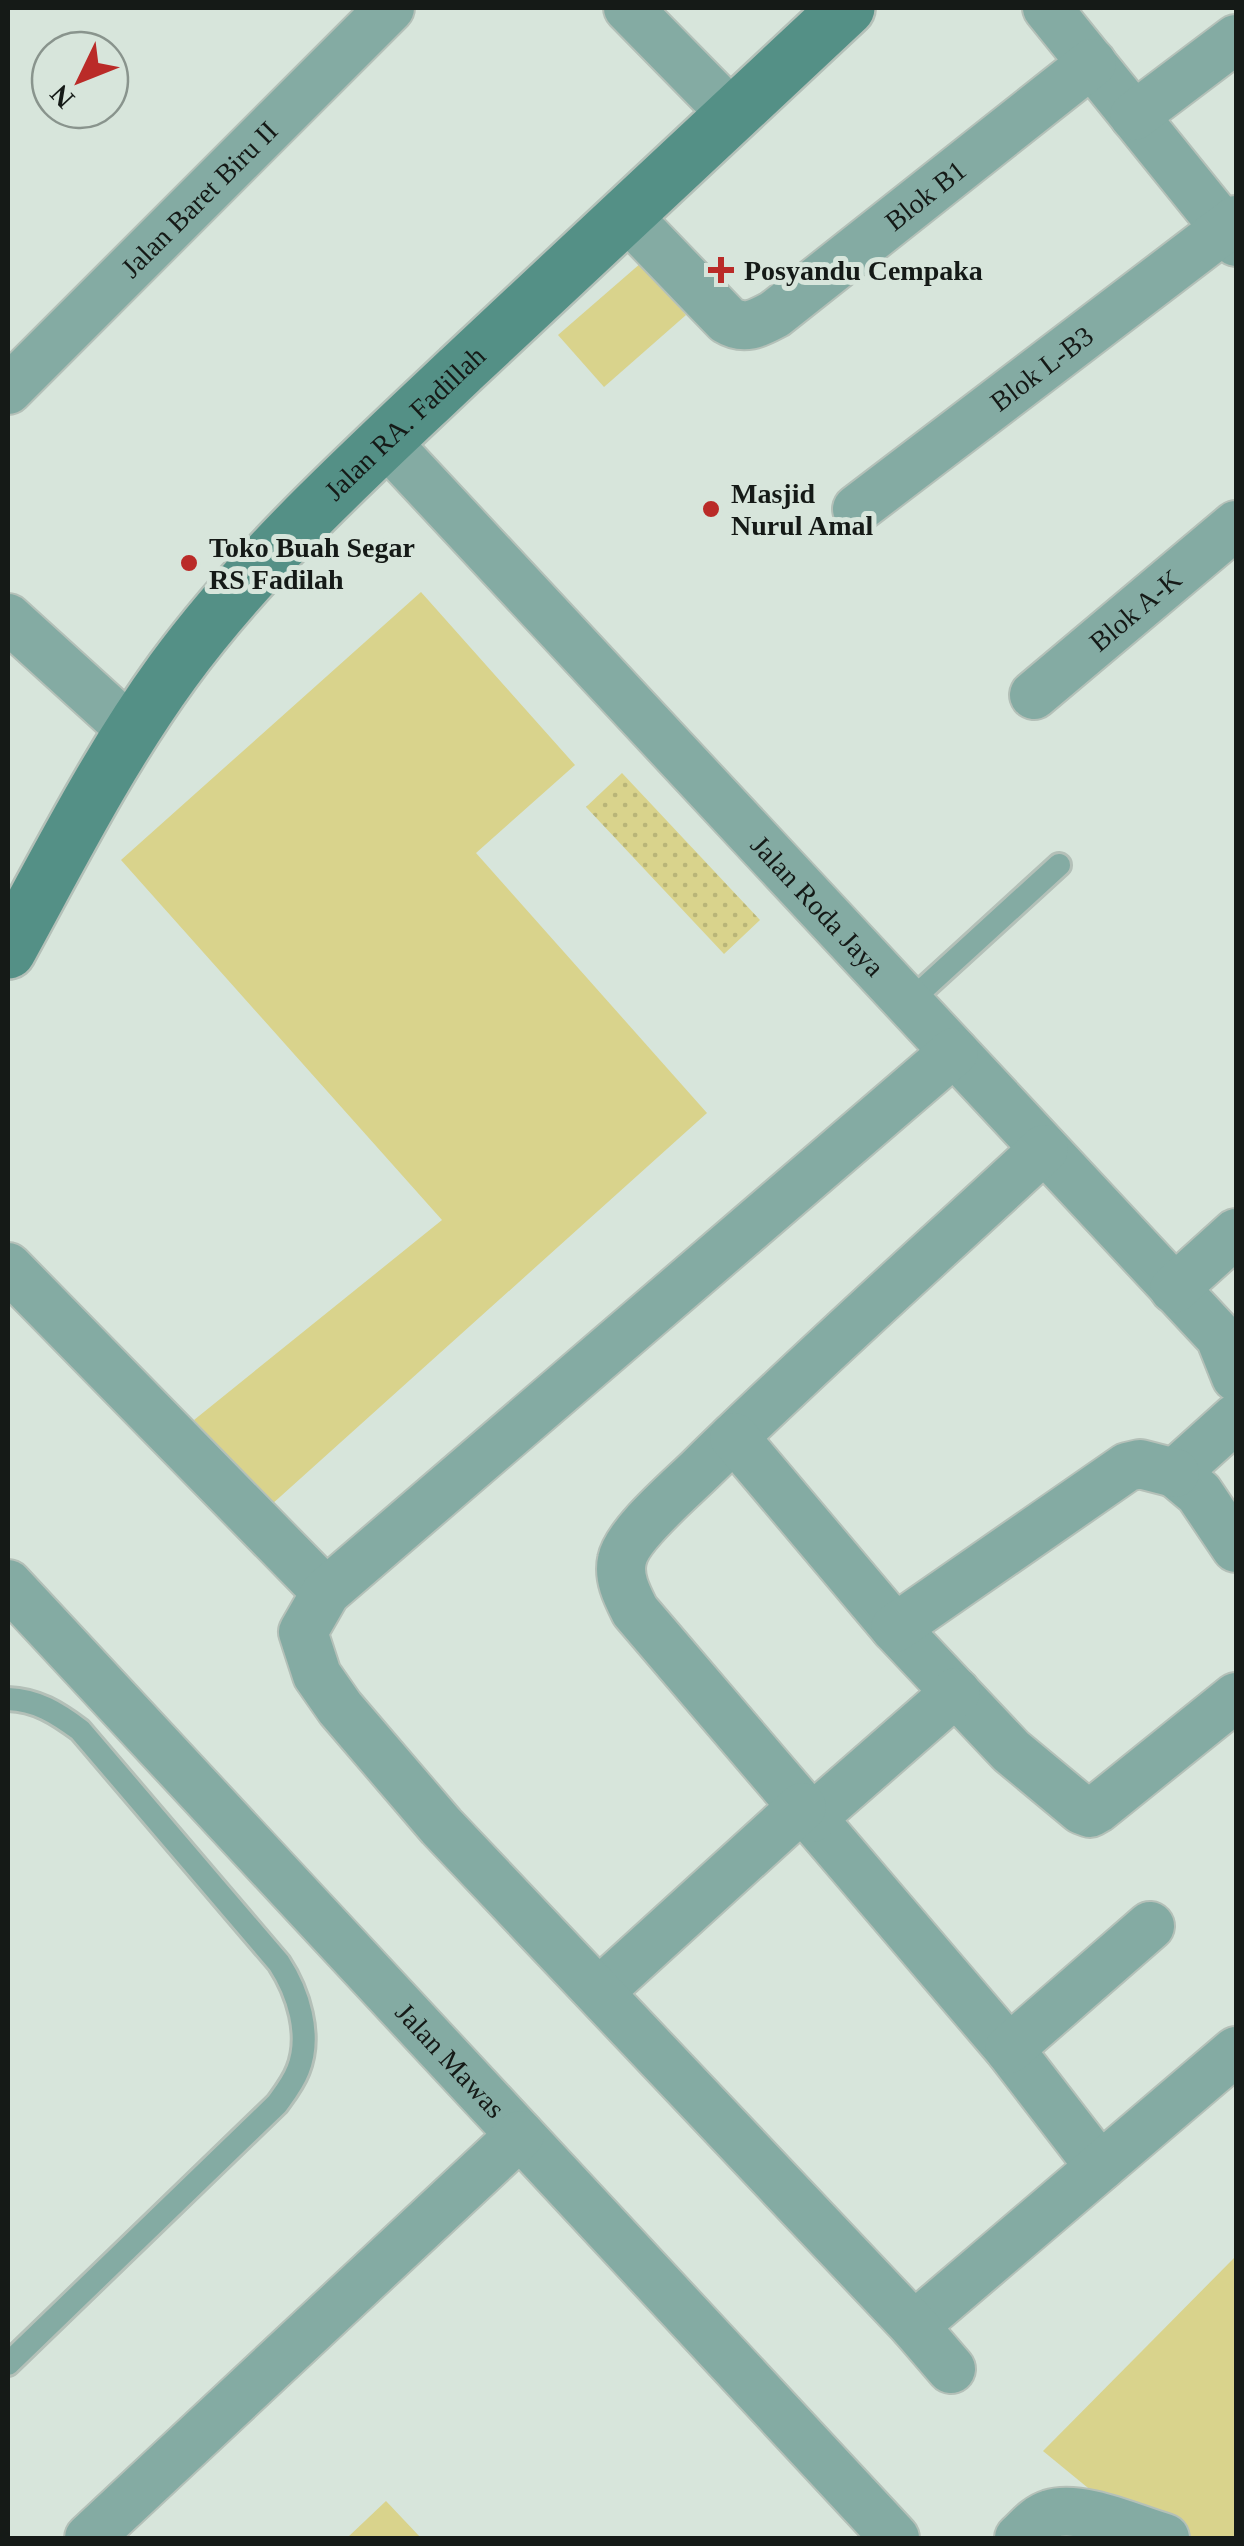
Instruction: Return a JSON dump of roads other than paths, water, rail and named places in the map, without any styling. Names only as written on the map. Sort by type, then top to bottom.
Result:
[{"type":"main road","name":"Jalan RA. Fadillah","points":[[9,945],[132,731],[204,632],[297,526],[847,8]]},
{"type":"street","name":"Jalan Baret Biru II","points":[[8,390],[390,8]]},
{"type":"street","points":[[628,8],[732,114]]},
{"type":"street","points":[[1047,8],[1233,230]]},
{"type":"street","points":[[1134,116],[1236,39]]},
{"type":"street","name":"Blok B1","points":[[625,214],[727,320],[739,326],[755,324],[775,314],[1092,63]]},
{"type":"street","name":"Blok L-B3","points":[[858,508],[1233,230]]},
{"type":"street","name":"Jalan Roda Jaya","points":[[385,441],[1220,1337],[1236,1377]]},
{"type":"street","name":"Blok A-K","points":[[1034,695],[1236,525]]},
{"type":"street","points":[[8,618],[132,731]]},
{"type":"street","points":[[951,2369],[442,1826],[316,1675],[303,1632],[326,1592],[954,1052]]},
{"type":"street","points":[[1044,1149],[734,1436],[632,1540],[622,1559],[622,1586],[635,1610],[1009,2050],[1100,2167]]},
{"type":"street","points":[[1174,1288],[1236,1233]]},
{"type":"street","points":[[8,1267],[326,1592]]},
{"type":"street","points":[[1175,1473],[1236,1418]]},
{"type":"street","points":[[734,1436],[895,1628],[1011,1751],[1077,1808],[1090,1813],[1236,1697]]},
{"type":"street","points":[[895,1628],[1126,1467],[1140,1464],[1175,1473],[1199,1493],[1236,1548]]},
{"type":"street","name":"Jalan Mawas","points":[[8,1584],[895,2538]]},
{"type":"street","points":[[599,1992],[807,1812],[956,1692]]},
{"type":"street","points":[[1009,2050],[1150,1926]]},
{"type":"street","points":[[914,2326],[1236,2050]]},
{"type":"street","points":[[88,2538],[520,2135]]},
{"type":"street","points":[[1018,2538],[1047,2515],[1064,2512],[1096,2517],[1164,2538]]},
{"type":"lane","points":[[908,1003],[1058,865]]},
{"type":"lane","points":[[8,1698],[29,1700],[57,1712],[80,1730],[279,1962],[300,2009],[303,2054],[290,2086],[276,2104],[8,2364]]},
{"type":"place","name":"Posyandu Cempaka","points":[[721,270]]},
{"type":"place","name":"Masjid Nurul Amal","points":[[711,509]]},
{"type":"place","name":"Toko Buah Segar RS Fadilah","points":[[189,563]]}]
